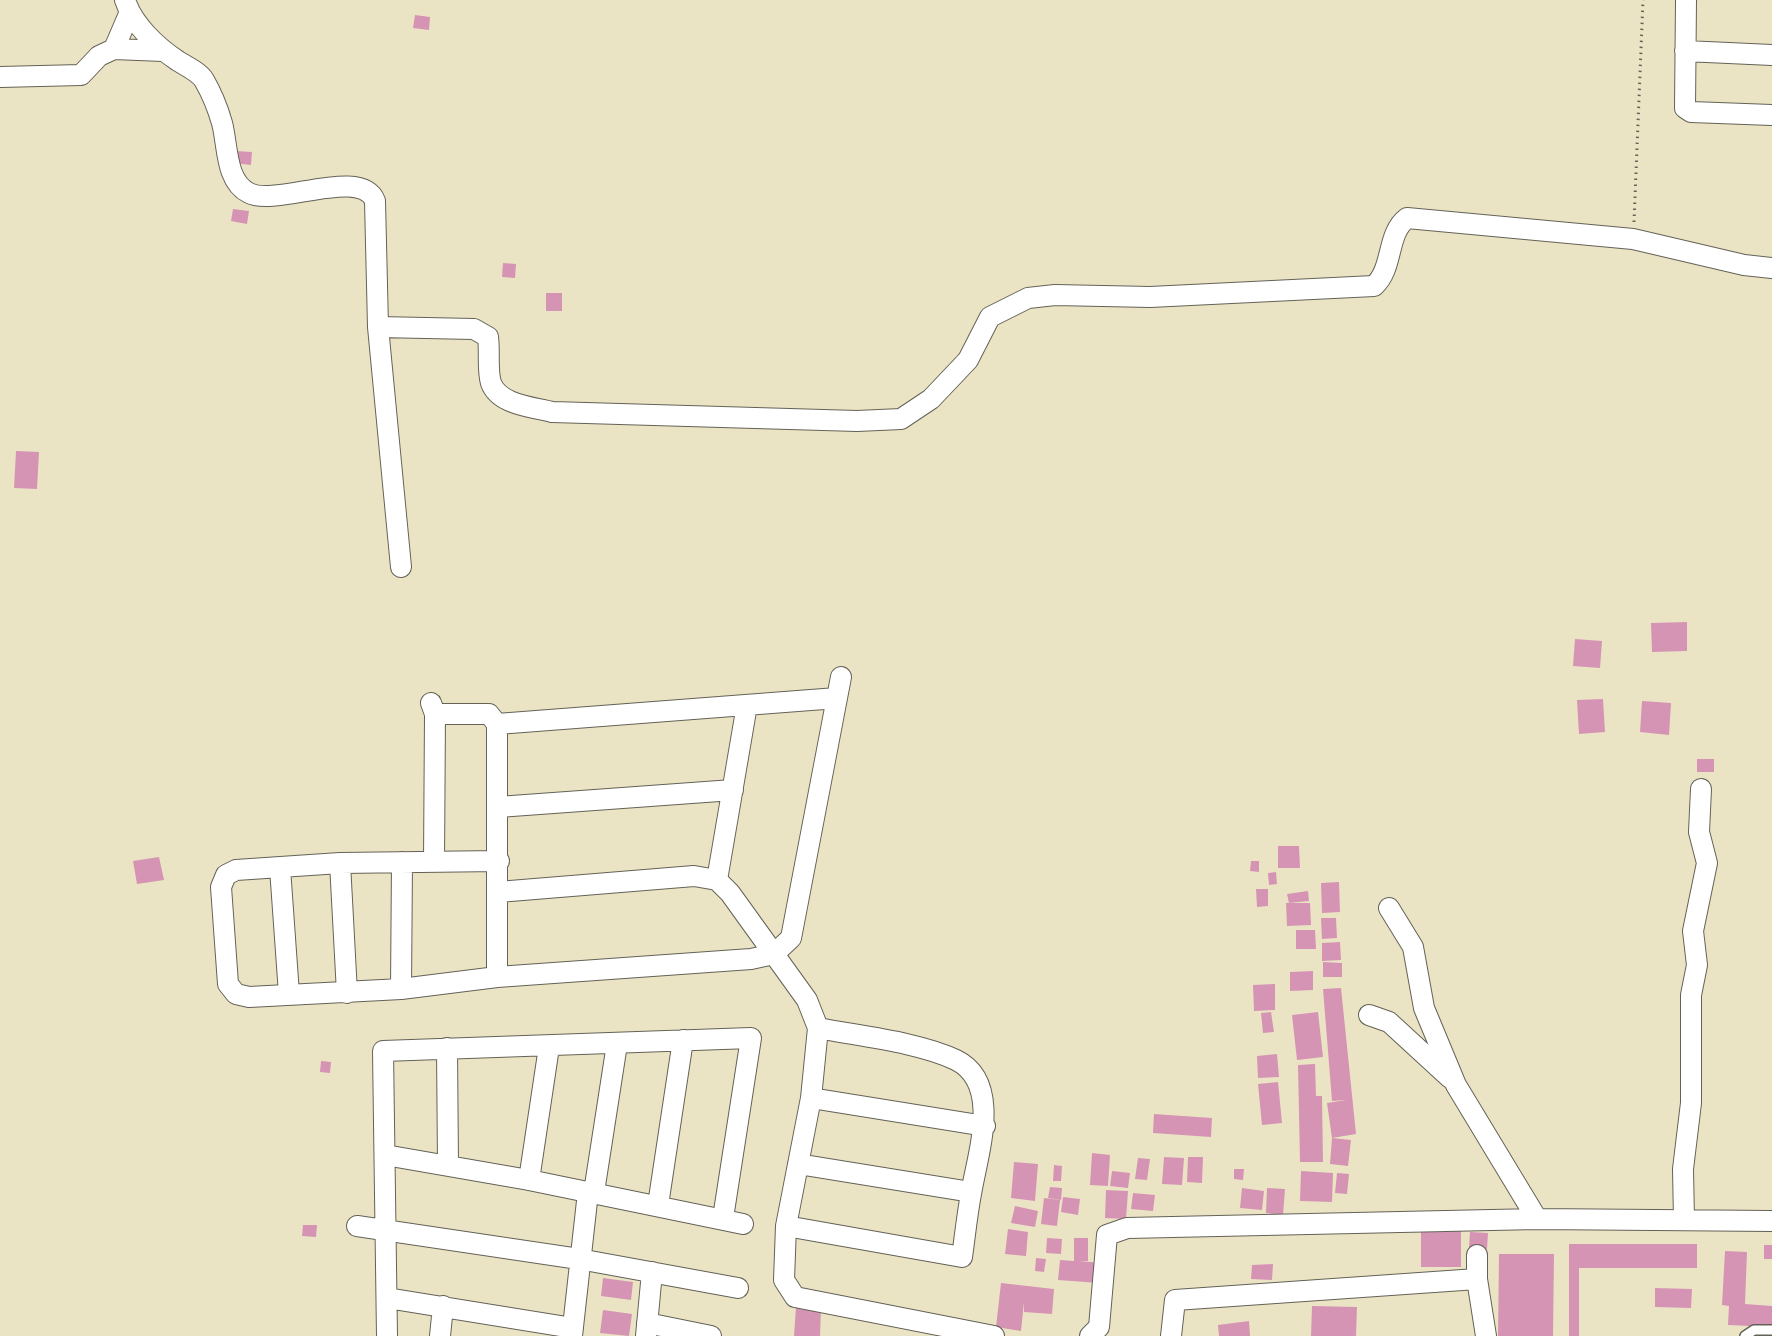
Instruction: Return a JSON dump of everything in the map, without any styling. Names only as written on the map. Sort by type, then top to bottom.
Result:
[{"type":"street","points":[[1686,0],[1685,108],[1691,112],[1772,115]]},
{"type":"street","points":[[114,49],[127,7]]},
{"type":"street","points":[[127,7],[163,51],[203,78],[222,122],[233,175],[240,187],[251,195],[288,194],[351,186],[366,189],[373,195],[378,327],[401,567]]},
{"type":"street","points":[[0,77],[81,75],[99,56],[114,49],[163,51]]},
{"type":"street","points":[[1685,51],[1772,55]]},
{"type":"street","points":[[378,327],[474,329],[488,337],[491,383],[498,393],[510,401],[552,412],[857,421],[900,418],[931,399],[968,360],[990,317],[1028,298],[1055,295],[1173,296],[1374,286],[1383,278],[1398,225],[1407,218],[1634,239],[1744,265],[1772,268]]},
{"type":"street","points":[[499,861],[340,863],[236,870],[226,875],[221,887],[228,984],[236,994],[249,997],[347,993],[497,977],[751,959],[774,954],[790,938],[841,677]]},
{"type":"street","points":[[497,724],[837,698]]},
{"type":"street","points":[[717,880],[747,705]]},
{"type":"street","points":[[434,862],[433,708],[489,714],[497,724],[499,861],[497,977]]},
{"type":"street","points":[[1684,1220],[1683,1169],[1692,1103],[1691,995],[1697,965],[1693,931],[1707,863],[1699,832],[1701,789]]},
{"type":"street","points":[[498,807],[733,790]]},
{"type":"street","points":[[401,989],[402,862]]},
{"type":"street","points":[[340,863],[347,993]]},
{"type":"street","points":[[280,867],[289,994]]},
{"type":"street","points":[[498,892],[694,876],[717,880],[730,893],[807,1000],[815,1014],[818,1028],[811,1098],[786,1226],[784,1280],[795,1297],[994,1336]]},
{"type":"street","points":[[1389,908],[1413,947],[1424,1008],[1456,1085],[1537,1219]]},
{"type":"street","points":[[1370,1015],[1389,1022],[1456,1085]]},
{"type":"street","points":[[786,1226],[962,1257],[971,1192],[985,1126],[978,1082],[958,1060],[929,1051],[818,1028]]},
{"type":"street","points":[[387,1336],[383,1051],[549,1047],[751,1038],[723,1218]]},
{"type":"street","points":[[658,1204],[683,1041]]},
{"type":"street","points":[[387,1298],[443,1306],[509,1327],[572,1332],[579,1259],[617,1044]]},
{"type":"street","points":[[529,1180],[549,1047]]},
{"type":"street","points":[[447,1048],[448,1165]]},
{"type":"street","points":[[811,1098],[985,1126]]},
{"type":"street","points":[[385,1155],[658,1204],[743,1224]]},
{"type":"street","points":[[798,1164],[971,1192]]},
{"type":"street","points":[[1090,1336],[1098,1327],[1107,1235],[1127,1227],[1537,1219],[1772,1221]]},
{"type":"street","points":[[357,1226],[579,1259],[738,1288]]},
{"type":"street","points":[[1477,1255],[1477,1279],[1486,1336]]},
{"type":"street","points":[[651,1272],[646,1330],[711,1336]]},
{"type":"street","points":[[1171,1336],[1175,1300],[1477,1279]]},
{"type":"street","points":[[440,1336],[443,1306]]},
{"type":"lane","points":[[1745,1336],[1754,1329],[1772,1330]]},
{"type":"path","points":[[1634,239],[1643,0]]},
{"type":"building","points":[[415,15],[430,17],[429,30],[413,28]]},
{"type":"building","points":[[235,151],[252,152],[251,165],[234,163]]},
{"type":"building","points":[[233,209],[249,211],[247,224],[231,221]]},
{"type":"building","points":[[503,263],[516,264],[515,278],[502,277]]},
{"type":"building","points":[[546,293],[562,293],[562,311],[546,311]]},
{"type":"building","points":[[16,451],[39,452],[37,489],[14,488]]},
{"type":"building","points":[[1687,622],[1687,651],[1652,652],[1651,623]]},
{"type":"building","points":[[1575,639],[1602,641],[1600,668],[1573,666]]},
{"type":"building","points":[[1603,699],[1605,732],[1579,734],[1577,700]]},
{"type":"building","points":[[1642,701],[1671,703],[1669,735],[1640,732]]},
{"type":"building","points":[[1697,759],[1714,759],[1714,772],[1697,772]]},
{"type":"building","points":[[1278,846],[1299,846],[1300,868],[1278,868]]},
{"type":"building","points":[[159,857],[164,880],[137,884],[133,861]]},
{"type":"building","points":[[1251,861],[1259,861],[1259,872],[1250,871]]},
{"type":"building","points":[[1276,872],[1277,884],[1269,885],[1268,873]]},
{"type":"building","points":[[1339,882],[1340,912],[1322,913],[1321,883]]},
{"type":"building","points":[[1256,889],[1268,889],[1268,906],[1257,907]]},
{"type":"building","points":[[1308,891],[1309,901],[1289,903],[1287,894]]},
{"type":"building","points":[[1286,903],[1310,903],[1311,925],[1287,926]]},
{"type":"building","points":[[1321,918],[1336,918],[1337,938],[1322,939]]},
{"type":"building","points":[[1296,930],[1315,930],[1316,949],[1296,949]]},
{"type":"building","points":[[1340,942],[1341,960],[1322,961],[1322,943]]},
{"type":"building","points":[[1323,962],[1342,963],[1342,977],[1323,977]]},
{"type":"building","points":[[1313,971],[1313,990],[1290,991],[1290,972]]},
{"type":"building","points":[[1275,984],[1275,1010],[1254,1011],[1253,985]]},
{"type":"building","points":[[1341,988],[1356,1134],[1332,1138],[1327,1103],[1346,1100],[1332,1101],[1323,989]]},
{"type":"building","points":[[1271,1012],[1274,1032],[1263,1033],[1261,1013]]},
{"type":"building","points":[[1318,1012],[1323,1057],[1297,1060],[1292,1015]]},
{"type":"building","points":[[1277,1054],[1279,1077],[1258,1078],[1257,1056]]},
{"type":"building","points":[[321,1061],[331,1062],[330,1073],[320,1072]]},
{"type":"building","points":[[1315,1064],[1316,1096],[1322,1096],[1323,1162],[1300,1162],[1298,1065]]},
{"type":"building","points":[[1278,1082],[1282,1123],[1262,1125],[1258,1084]]},
{"type":"building","points":[[1154,1114],[1212,1118],[1211,1137],[1153,1133]]},
{"type":"building","points":[[1332,1138],[1351,1140],[1348,1166],[1330,1164]]},
{"type":"building","points":[[1092,1153],[1110,1155],[1108,1186],[1090,1185]]},
{"type":"building","points":[[1164,1157],[1184,1158],[1182,1185],[1162,1184]]},
{"type":"building","points":[[1188,1157],[1203,1157],[1202,1183],[1187,1182]]},
{"type":"building","points":[[1138,1158],[1150,1159],[1147,1180],[1135,1179]]},
{"type":"building","points":[[1014,1162],[1038,1164],[1035,1201],[1011,1198]]},
{"type":"building","points":[[1054,1165],[1062,1166],[1061,1181],[1053,1181]]},
{"type":"building","points":[[1234,1169],[1244,1169],[1243,1180],[1234,1179]]},
{"type":"building","points":[[1112,1171],[1130,1173],[1128,1188],[1110,1186]]},
{"type":"building","points":[[1301,1171],[1333,1173],[1332,1202],[1300,1201]]},
{"type":"building","points":[[1337,1173],[1349,1174],[1347,1194],[1335,1193]]},
{"type":"building","points":[[1050,1187],[1062,1188],[1061,1200],[1048,1198]]},
{"type":"building","points":[[1242,1188],[1264,1191],[1262,1210],[1240,1208]]},
{"type":"building","points":[[1267,1188],[1285,1189],[1283,1215],[1266,1213]]},
{"type":"building","points":[[1106,1190],[1128,1191],[1126,1219],[1105,1218]]},
{"type":"building","points":[[1133,1193],[1155,1195],[1153,1211],[1131,1209]]},
{"type":"building","points":[[1063,1197],[1080,1199],[1078,1215],[1061,1212]]},
{"type":"building","points":[[1044,1198],[1060,1200],[1057,1226],[1041,1224]]},
{"type":"building","points":[[1015,1206],[1038,1211],[1035,1227],[1011,1223]]},
{"type":"building","points":[[303,1225],[317,1225],[316,1237],[302,1236]]},
{"type":"building","points":[[1008,1229],[1028,1232],[1026,1256],[1005,1254]]},
{"type":"building","points":[[1461,1229],[1461,1267],[1421,1267],[1421,1230]]},
{"type":"building","points":[[1470,1232],[1488,1233],[1487,1249],[1469,1248]]},
{"type":"building","points":[[1047,1238],[1062,1239],[1061,1254],[1046,1253]]},
{"type":"building","points":[[1074,1238],[1088,1238],[1088,1261],[1079,1261],[1101,1263],[1099,1283],[1058,1280],[1060,1260],[1074,1261]]},
{"type":"building","points":[[1569,1244],[1697,1244],[1697,1268],[1579,1268],[1579,1336],[1569,1336]]},
{"type":"building","points":[[1764,1245],[1772,1245],[1772,1259],[1764,1259]]},
{"type":"building","points":[[1725,1251],[1747,1252],[1745,1304],[1772,1306],[1772,1327],[1728,1325],[1729,1306],[1722,1305]]},
{"type":"building","points":[[1499,1254],[1554,1254],[1553,1336],[1498,1336]]},
{"type":"building","points":[[1036,1258],[1046,1259],[1044,1272],[1035,1271]]},
{"type":"building","points":[[1273,1264],[1272,1280],[1251,1279],[1252,1265]]},
{"type":"building","points":[[603,1278],[633,1282],[631,1300],[601,1296]]},
{"type":"building","points":[[1001,1283],[1054,1289],[1052,1314],[1024,1312],[1024,1302],[1021,1331],[996,1327]]},
{"type":"building","points":[[1655,1288],[1692,1289],[1691,1308],[1655,1307]]},
{"type":"building","points":[[1312,1306],[1357,1307],[1356,1336],[1311,1336]]},
{"type":"building","points":[[796,1307],[821,1308],[820,1336],[794,1336]]},
{"type":"building","points":[[603,1310],[632,1314],[629,1336],[600,1333]]},
{"type":"building","points":[[1249,1321],[1250,1336],[1219,1336],[1218,1325]]}]
